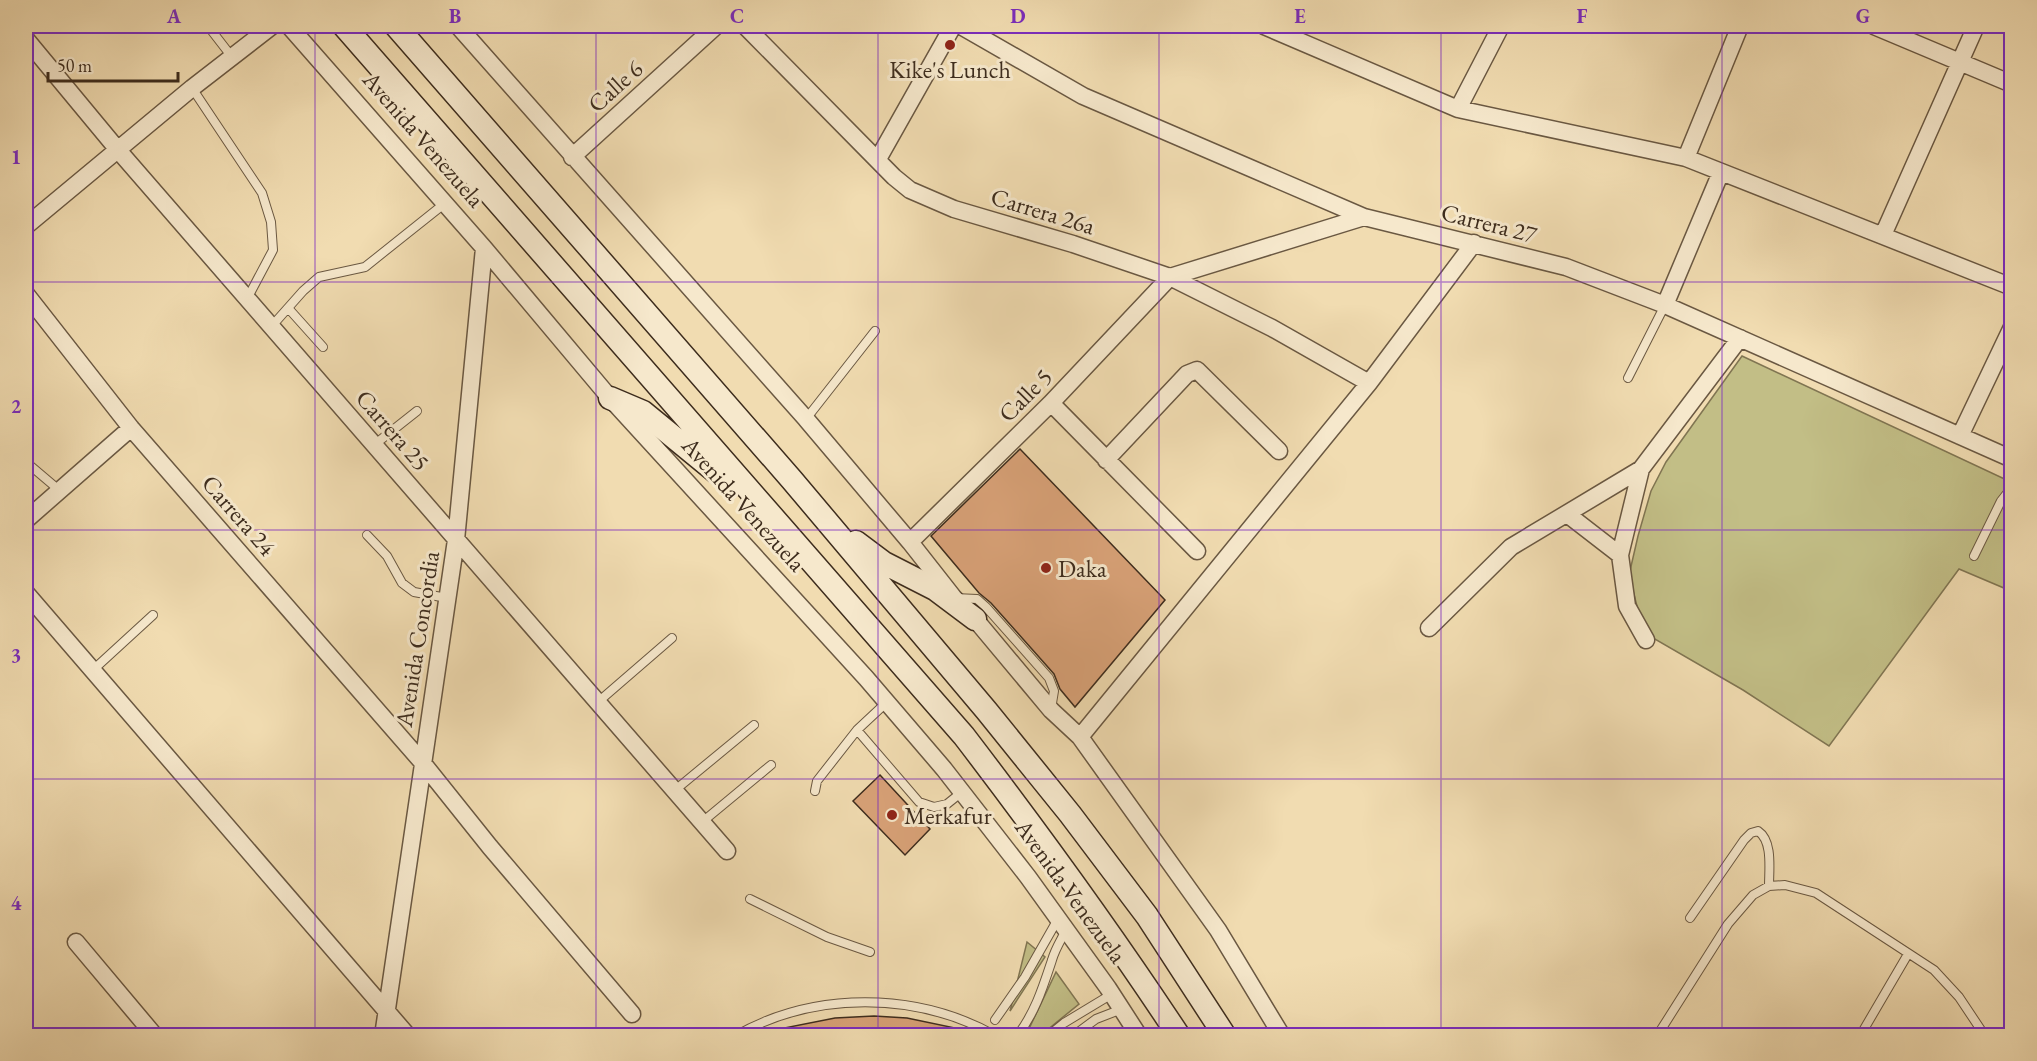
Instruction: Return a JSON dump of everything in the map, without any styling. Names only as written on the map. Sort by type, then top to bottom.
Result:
[{"type":"street","points":[[26,226],[192,88],[272,26]]},
{"type":"street","name":"Avenida Venezuela","points":[[289,26],[484,248],[610,398],[887,702],[962,792],[1062,924],[1139,1035]]},
{"type":"street","name":"Avenida Venezuela","points":[[344,26],[964,736],[1042,838],[1117,942],[1179,1035]]},
{"type":"street","name":"Avenida Venezuela","points":[[396,26],[817,511],[986,710],[1070,814],[1147,916],[1225,1035]]},
{"type":"street","points":[[458,26],[806,419],[954,598],[975,619],[1051,710],[1080,737],[1218,930],[1282,1035]]},
{"type":"street","name":"Calle 6","points":[[572,157],[716,26]]},
{"type":"street","name":"Carrera 26a","points":[[745,26],[894,177],[910,190],[954,210],[1072,244],[1170,277],[1272,328],[1369,383]]},
{"type":"street","points":[[878,159],[953,26]]},
{"type":"street","name":"Carrera 27","points":[[961,26],[980,30],[1083,96],[1364,217],[1566,267],[1665,305],[2012,459]]},
{"type":"street","points":[[1458,109],[1501,26]]},
{"type":"street","points":[[1686,158],[1740,26]]},
{"type":"street","points":[[1874,26],[2012,84]]},
{"type":"street","points":[[1883,235],[1976,26]]},
{"type":"street","points":[[1272,27],[1458,109],[1686,158],[2012,287]]},
{"type":"street","name":"Carrera 25","points":[[26,39],[118,150],[727,851]]},
{"type":"street","points":[[1665,305],[1721,172]]},
{"type":"street","points":[[1170,277],[1364,217]]},
{"type":"street","points":[[1080,737],[1369,383],[1474,243]]},
{"type":"street","name":"Avenida Concordia","points":[[383,1035],[456,540],[484,248]]},
{"type":"street","name":"Calle 5","points":[[910,542],[1051,403],[1170,277]]},
{"type":"street","name":"Carrera 24","points":[[26,294],[132,428],[422,762],[490,847],[632,1014]]},
{"type":"street","points":[[1960,436],[2012,327]]},
{"type":"street","points":[[1429,628],[1511,546],[1641,469],[1740,338]]},
{"type":"street","points":[[1106,460],[1187,374],[1197,370],[1279,451]]},
{"type":"street","points":[[610,398],[643,412],[738,491],[769,513]]},
{"type":"street","points":[[1051,403],[1197,551]]},
{"type":"street","points":[[26,520],[132,428]]},
{"type":"street","points":[[1641,469],[1620,555],[1627,606],[1646,640]]},
{"type":"street","points":[[817,511],[879,560],[936,589],[975,619]]},
{"type":"street","points":[[1567,513],[1620,555]]},
{"type":"street","points":[[26,592],[408,1035]]},
{"type":"street","points":[[76,942],[155,1035]]},
{"type":"lane","points":[[208,26],[232,57]]},
{"type":"lane","points":[[192,88],[262,193],[271,222],[273,250],[247,299]]},
{"type":"lane","points":[[271,327],[319,277],[365,267],[444,204]]},
{"type":"lane","points":[[1628,378],[1665,305]]},
{"type":"lane","points":[[288,308],[323,347]]},
{"type":"lane","points":[[806,419],[875,330]]},
{"type":"lane","points":[[375,445],[417,411]]},
{"type":"lane","points":[[26,462],[59,490]]},
{"type":"lane","points":[[1974,556],[2001,501],[2012,487]]},
{"type":"lane","points":[[368,535],[387,556],[402,583],[414,592],[447,598]]},
{"type":"lane","points":[[954,598],[977,599],[1049,678],[1054,691],[1051,710]]},
{"type":"lane","points":[[93,670],[153,615]]},
{"type":"lane","points":[[598,702],[672,638]]},
{"type":"lane","points":[[815,791],[817,781],[857,730],[887,702]]},
{"type":"lane","points":[[674,791],[754,725]]},
{"type":"lane","points":[[857,730],[919,802],[934,807],[947,804],[962,792]]},
{"type":"lane","points":[[701,823],[771,765]]},
{"type":"lane","points":[[1690,918],[1744,840],[1751,833],[1758,831],[1765,836],[1767,844],[1769,886]]},
{"type":"lane","points":[[1657,1035],[1728,924],[1753,895],[1769,886],[1785,885],[1816,893],[1934,970],[1959,997],[1985,1035]]},
{"type":"lane","points":[[750,900],[827,937],[870,952]]},
{"type":"lane","points":[[995,1020],[1062,924]]},
{"type":"lane","points":[[1017,1035],[1037,1002],[1053,958],[1062,924]]},
{"type":"lane","points":[[1860,1035],[1908,954]]},
{"type":"lane","points":[[1048,1035],[1112,994]]},
{"type":"lane","points":[[735,1035],[798,1010],[852,1003],[891,1004],[934,1010],[975,1024],[996,1035]]},
{"type":"lane","points":[[1073,1035],[1096,1019],[1122,1010]]},
{"type":"shaded area","points":[[1742,356],[2011,482],[2011,591],[1959,569],[1829,746],[1743,690],[1653,638],[1638,610],[1629,575],[1651,491],[1666,462]]},
{"type":"shaded area","points":[[1027,942],[1045,957],[1010,1011]]},
{"type":"shaded area","points":[[1056,972],[1079,1004],[1041,1035],[1026,1035]]},
{"type":"building","name":"Daka","points":[[1020,449],[1165,600],[1075,707],[1060,689],[1054,674],[991,603],[979,593],[931,536]]},
{"type":"building","name":"Merkafur","points":[[880,775],[930,829],[905,855],[853,801]]},
{"type":"building","points":[[874,1016],[907,1018],[960,1029],[960,1035],[779,1035],[779,1029],[835,1018]]},
{"type":"place","name":"Kike's Lunch","points":[[950,45]]},
{"type":"place","name":"Daka","points":[[1046,568]]},
{"type":"place","name":"Merkafur","points":[[892,815]]}]
